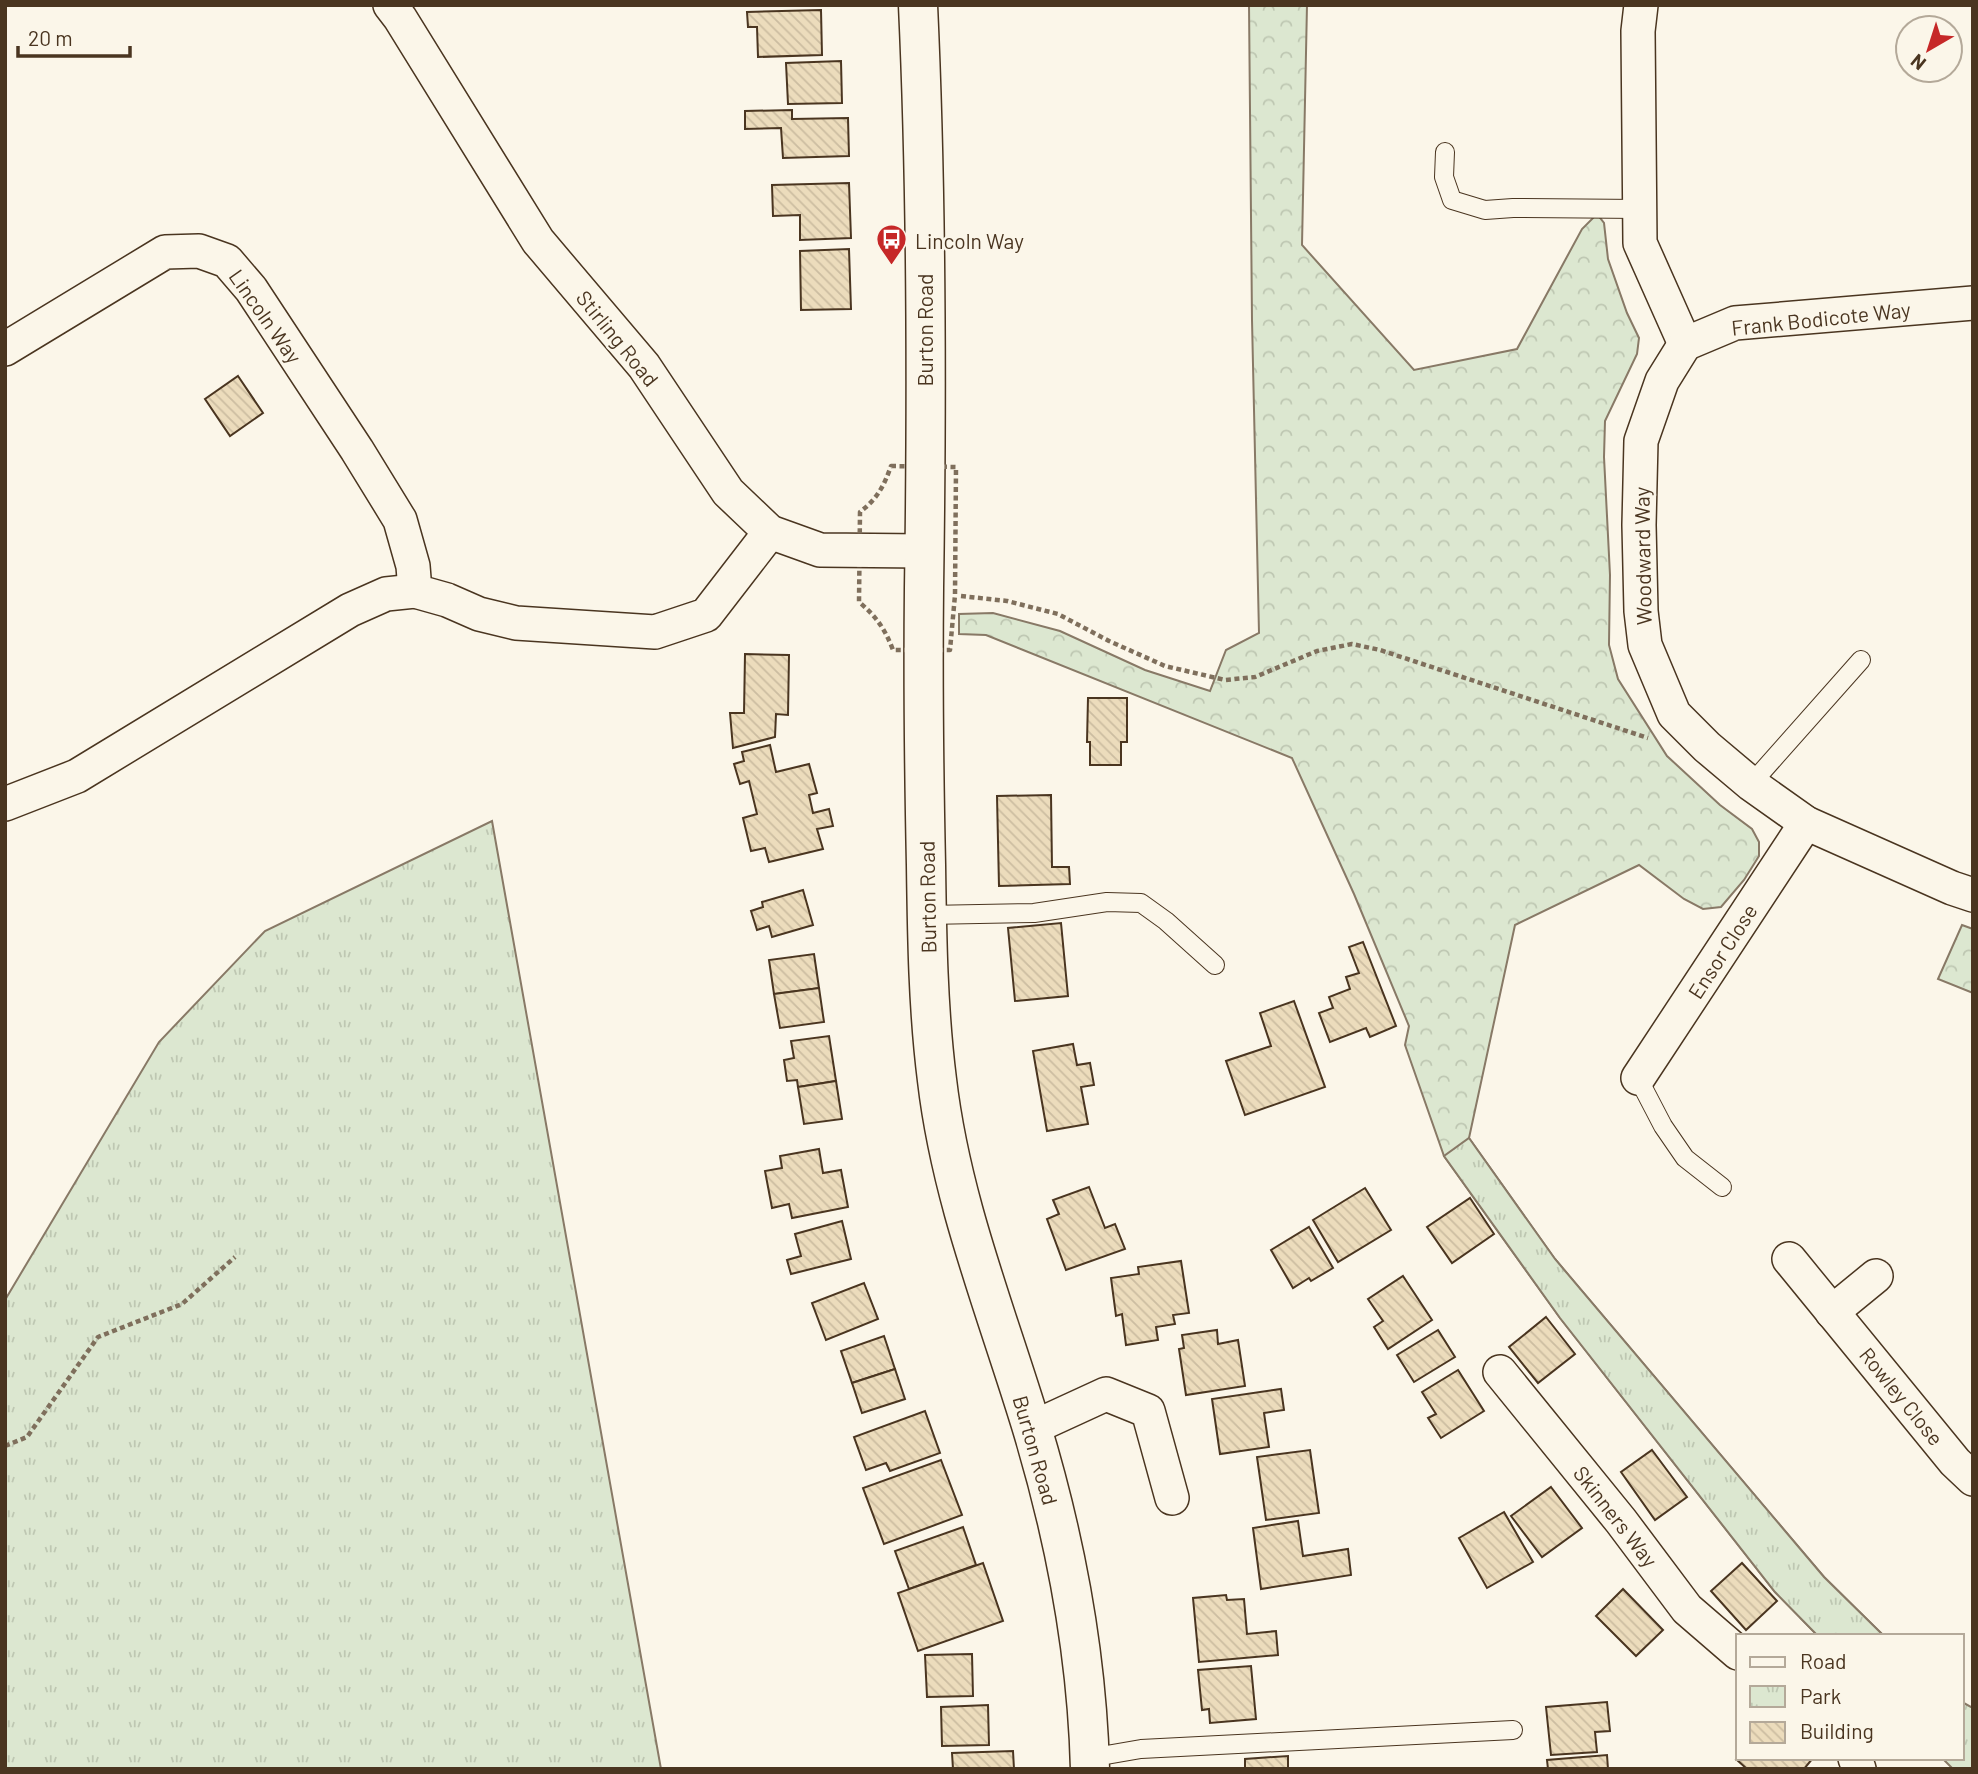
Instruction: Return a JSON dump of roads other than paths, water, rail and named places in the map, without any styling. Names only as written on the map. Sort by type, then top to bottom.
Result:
[{"type":"highway","name":"Burton Road","points":[[918,5],[925,152],[923,617],[927,915],[936,1075],[945,1140],[958,1200],[1032,1428],[1068,1574],[1083,1659],[1089,1764]]},
{"type":"street","name":"Stirling Road","points":[[390,5],[538,241],[644,366],[728,492],[770,532],[820,550],[924,551]]},
{"type":"street","points":[[1641,5],[1640,243],[1685,344]]},
{"type":"street","name":"Lincoln Way","points":[[5,349],[165,252],[199,251],[227,261],[251,289],[400,520],[413,566],[415,591]]},
{"type":"street","name":"Frank Bodicote Way","points":[[1685,344],[1735,323],[1973,303]]},
{"type":"street","name":"Woodward Way","points":[[1685,344],[1662,381],[1641,441],[1639,525],[1641,611],[1645,645],[1674,714],[1707,747],[1751,784],[1806,823],[1973,895]]},
{"type":"street","points":[[5,804],[77,776],[350,610],[386,594],[415,591],[447,600],[479,614],[516,623],[655,632],[706,614],[770,532]]},
{"type":"street","name":"Ensor Close","points":[[1638,1078],[1806,823]]},
{"type":"street","name":"Rowley Close","points":[[1790,1259],[1955,1462],[1973,1479]]},
{"type":"street","points":[[1832,1312],[1875,1276]]},
{"type":"street","name":"Skinners Way","points":[[1500,1372],[1621,1521],[1687,1609],[1736,1651]]},
{"type":"street","points":[[1032,1428],[1106,1394],[1148,1411],[1172,1498]]},
{"type":"lane","points":[[1445,152],[1444,177],[1452,200],[1485,210],[1640,209]]},
{"type":"lane","points":[[1751,784],[1861,660]]},
{"type":"lane","points":[[927,915],[1034,913],[1107,902],[1142,903],[1215,965]]},
{"type":"lane","points":[[1638,1078],[1663,1126],[1685,1158],[1722,1187]]},
{"type":"lane","points":[[1089,1764],[1141,1749],[1513,1730]]},
{"type":"place","name":"Lincoln Way","points":[[892,267]]}]
